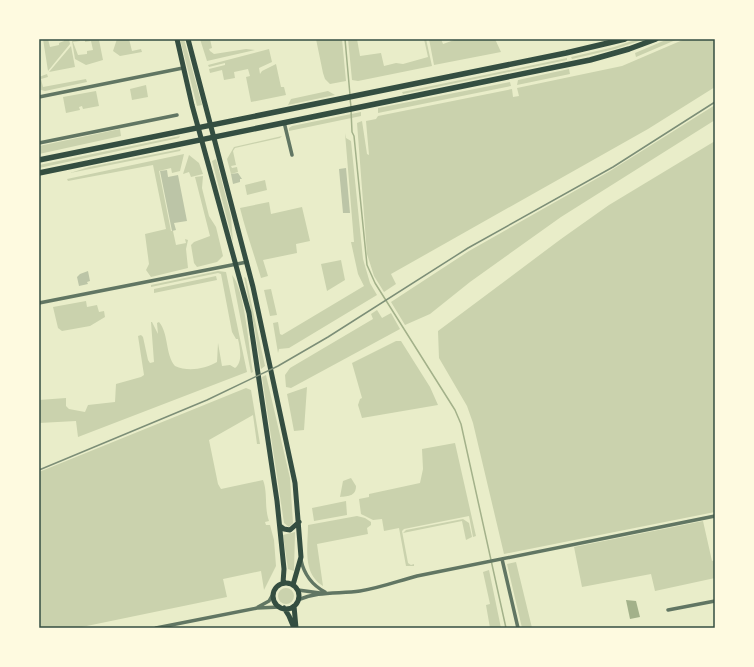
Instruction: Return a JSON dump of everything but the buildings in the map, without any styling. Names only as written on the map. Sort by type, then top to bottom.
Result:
[{"type":"main road","points":[[177,39],[198,127],[236,264],[252,331],[280,526],[284,569],[283,583]]},
{"type":"main road","points":[[188,39],[247,262],[297,495],[300,557],[293,585]]},
{"type":"main road","points":[[39,160],[210,124],[583,50],[625,39]]},
{"type":"main road","points":[[39,173],[590,60],[629,49],[656,39]]},
{"type":"main road","points":[[396,88],[398,99]]},
{"type":"main road","points":[[280,526],[284,529],[290,530],[299,522]]},
{"type":"main road","points":[[283,583],[293,585],[298,590],[298,600],[294,606],[295,628],[289,616],[274,601],[274,594],[277,587],[283,583]]},
{"type":"main road","points":[[282,608],[294,606]]},
{"type":"street","points":[[39,97],[184,68]]},
{"type":"street","points":[[39,143],[176,116]]},
{"type":"street","points":[[284,122],[292,155]]},
{"type":"street","points":[[39,303],[247,262]]},
{"type":"street","points":[[298,590],[321,593],[354,592],[381,587],[417,576],[715,516]]},
{"type":"street","points":[[300,557],[308,577],[314,586],[326,593]]},
{"type":"street","points":[[501,559],[518,628]]},
{"type":"street","points":[[298,600],[321,593]]},
{"type":"street","points":[[257,608],[269,601],[274,594]]},
{"type":"street","points":[[668,610],[715,601]]},
{"type":"street","points":[[156,628],[257,608],[282,608]]},
{"type":"shaded area","points":[[43,39],[48,39],[50,47],[59,45],[59,43],[64,41],[64,39],[69,39],[70,44],[48,71]]},
{"type":"shaded area","points":[[80,39],[80,41],[73,42],[78,55],[87,54],[87,51],[93,50],[91,41],[85,42],[85,40],[99,40],[103,60],[86,65],[75,59],[72,41]]},
{"type":"shaded area","points":[[117,39],[129,39],[132,51],[141,49],[142,52],[120,56],[113,51]]},
{"type":"shaded area","points":[[180,39],[184,39],[202,105],[197,106]]},
{"type":"shaded area","points":[[200,39],[210,39],[212,48],[209,49],[214,54],[246,49],[255,50],[207,61]]},
{"type":"shaded area","points":[[316,39],[342,39],[346,81],[330,84],[325,79]]},
{"type":"shaded area","points":[[348,39],[357,39],[360,56],[381,53],[384,66],[396,63],[403,64],[428,57],[424,39],[426,39],[432,66],[358,81],[352,80]]},
{"type":"shaded area","points":[[429,39],[441,39],[443,44],[457,39],[495,39],[501,52],[434,65]]},
{"type":"shaded area","points":[[638,39],[645,39],[615,49],[572,59],[571,57],[614,47]]},
{"type":"shaded area","points":[[668,39],[678,39],[636,57],[635,53]]},
{"type":"shaded area","points":[[685,39],[715,39],[715,87],[648,129],[391,274],[396,284],[384,292],[374,276],[367,254],[357,123],[362,121],[367,154],[369,155],[366,121],[376,119],[378,116],[512,89],[513,97],[519,96],[517,88],[622,66]]},
{"type":"shaded area","points":[[71,46],[75,67],[49,72]]},
{"type":"shaded area","points":[[269,49],[272,62],[259,68],[260,74],[262,71],[276,64],[281,87],[284,87],[286,95],[251,102],[246,77],[250,76],[248,69],[234,72],[235,78],[224,80],[222,70],[210,73],[209,69],[225,65],[225,63],[209,67],[208,65]]},
{"type":"shaded area","points":[[567,58],[567,60],[403,94],[402,92]]},
{"type":"shaded area","points":[[569,69],[570,74],[517,85],[518,80]]},
{"type":"shaded area","points":[[47,74],[48,77],[41,79],[43,87],[86,79],[87,82],[45,91],[41,90],[39,77]]},
{"type":"shaded area","points":[[510,82],[511,86],[378,113],[378,108]]},
{"type":"shaded area","points":[[146,85],[148,97],[132,100],[130,89]]},
{"type":"shaded area","points":[[96,91],[99,106],[83,109],[82,106],[79,107],[80,110],[66,113],[63,97]]},
{"type":"shaded area","points":[[328,91],[335,95],[288,105],[291,99]]},
{"type":"shaded area","points":[[715,105],[715,120],[561,217],[470,282],[430,314],[405,325],[391,302],[469,251],[610,171]]},
{"type":"shaded area","points":[[361,112],[361,116],[289,131],[289,128],[292,126]]},
{"type":"shaded area","points":[[120,129],[121,136],[39,154],[39,146]]},
{"type":"shaded area","points":[[345,133],[346,138],[351,141],[363,259],[370,283],[377,295],[289,348],[279,349],[278,353],[273,323],[278,322],[280,334],[282,335],[364,286],[358,274],[351,242],[354,242]]},
{"type":"shaded area","points":[[180,136],[179,138],[39,168],[39,165]]},
{"type":"shaded area","points":[[282,136],[280,138],[235,148],[233,151],[236,165],[231,166],[232,168],[237,167],[238,172],[231,174],[227,159],[234,147]]},
{"type":"shaded area","points":[[715,141],[715,512],[504,554],[473,423],[467,406],[439,358],[438,331],[609,205]]},
{"type":"shaded area","points":[[181,149],[180,151],[70,173],[89,167]]},
{"type":"shaded area","points":[[184,154],[180,171],[172,173],[171,168],[159,171],[171,231],[173,231],[176,245],[186,243],[185,239],[188,240],[186,249],[188,268],[151,277],[146,270],[149,264],[145,234],[166,229],[153,165],[68,181],[67,179]]},
{"type":"shaded area","points":[[189,155],[199,163],[203,174],[191,177],[189,172],[183,174]]},
{"type":"shaded area","points":[[216,159],[231,217],[233,242],[212,161]]},
{"type":"shaded area","points":[[203,176],[202,188],[209,216],[216,227],[223,256],[217,262],[197,267],[194,263],[191,245],[194,242],[210,236],[195,177]]},
{"type":"shaded area","points":[[265,180],[267,190],[247,195],[245,185]]},
{"type":"shaded area","points":[[269,202],[271,214],[302,207],[310,241],[296,244],[297,253],[263,260],[268,276],[261,278],[240,208]]},
{"type":"shaded area","points":[[341,260],[345,280],[327,291],[321,264]]},
{"type":"shaded area","points":[[218,271],[226,272],[247,372],[78,437],[76,421],[39,423],[39,400],[66,398],[66,406],[69,409],[85,412],[88,405],[115,402],[116,384],[144,375],[138,336],[141,335],[143,337],[148,360],[150,363],[154,362],[151,322],[158,334],[157,323],[159,322],[162,327],[170,356],[175,366],[185,369],[196,369],[217,362],[218,343],[222,366],[230,365],[235,368],[240,359],[240,346],[238,339],[236,339],[232,332],[221,274],[218,273],[151,287],[151,285]]},
{"type":"shaded area","points":[[232,275],[240,293],[246,321],[253,372],[251,373]]},
{"type":"shaded area","points":[[216,276],[217,280],[154,293],[154,289]]},
{"type":"shaded area","points":[[244,277],[246,278],[265,366],[261,369],[255,331]]},
{"type":"shaded area","points":[[271,289],[277,315],[270,316],[264,290]]},
{"type":"shaded area","points":[[86,301],[87,307],[97,305],[99,312],[104,311],[105,317],[90,326],[62,331],[58,328],[53,307]]},
{"type":"shaded area","points":[[377,310],[382,318],[391,313],[400,329],[291,388],[286,387],[285,375],[290,368],[373,319],[371,314]]},
{"type":"shaded area","points":[[396,341],[401,341],[430,387],[438,405],[362,418],[358,405],[360,399],[362,398],[352,363]]},
{"type":"shaded area","points":[[266,375],[290,478],[293,523],[289,527],[284,523],[262,377]]},
{"type":"shaded area","points":[[307,387],[304,430],[294,431],[287,394]]},
{"type":"shaded area","points":[[246,388],[251,390],[260,444],[257,444],[253,415],[209,440],[218,484],[221,489],[263,480],[269,521],[265,522],[266,525],[270,525],[274,540],[276,566],[264,590],[261,571],[223,579],[227,597],[77,628],[39,628],[39,472]]},
{"type":"shaded area","points":[[455,443],[476,536],[473,537],[469,516],[404,529],[402,531],[408,563],[411,565],[414,564],[414,566],[406,566],[399,528],[384,531],[382,519],[373,520],[361,514],[359,499],[369,497],[369,494],[420,483],[423,469],[422,449]]},
{"type":"shaded area","points":[[351,478],[356,486],[355,492],[349,496],[340,497],[343,481]]},
{"type":"shaded area","points":[[346,501],[347,515],[314,521],[312,508]]},
{"type":"shaded area","points":[[357,516],[365,518],[371,522],[371,525],[367,528],[368,534],[317,544],[323,586],[316,581],[309,567],[307,551],[308,525]]},
{"type":"shaded area","points":[[463,519],[469,523],[472,537],[466,540],[462,521],[403,533],[406,530]]},
{"type":"shaded area","points":[[703,521],[712,561],[715,560],[715,578],[655,591],[651,574],[582,587],[574,547]]},
{"type":"shaded area","points":[[295,532],[294,571],[288,569],[283,535]]},
{"type":"shaded area","points":[[516,562],[532,628],[522,628],[507,564]]},
{"type":"shaded area","points":[[489,570],[501,628],[490,628],[486,605],[490,604],[483,572]]},
{"type":"shaded area","points":[[286,588],[292,590],[294,596],[292,602],[286,604],[280,602],[278,596],[280,590]]},
{"type":"shaded area","points":[[626,600],[636,601],[640,617],[630,619]]},
{"type":"waterway","points":[[345,39],[350,95]]},
{"type":"waterway","points":[[350,98],[351,107]]},
{"type":"waterway","points":[[351,110],[352,132],[354,136],[367,265],[375,283],[455,410],[461,424],[506,628]]},
{"type":"railway","points":[[39,470],[207,400],[278,366],[328,337],[468,248],[613,167],[715,102]]}]
